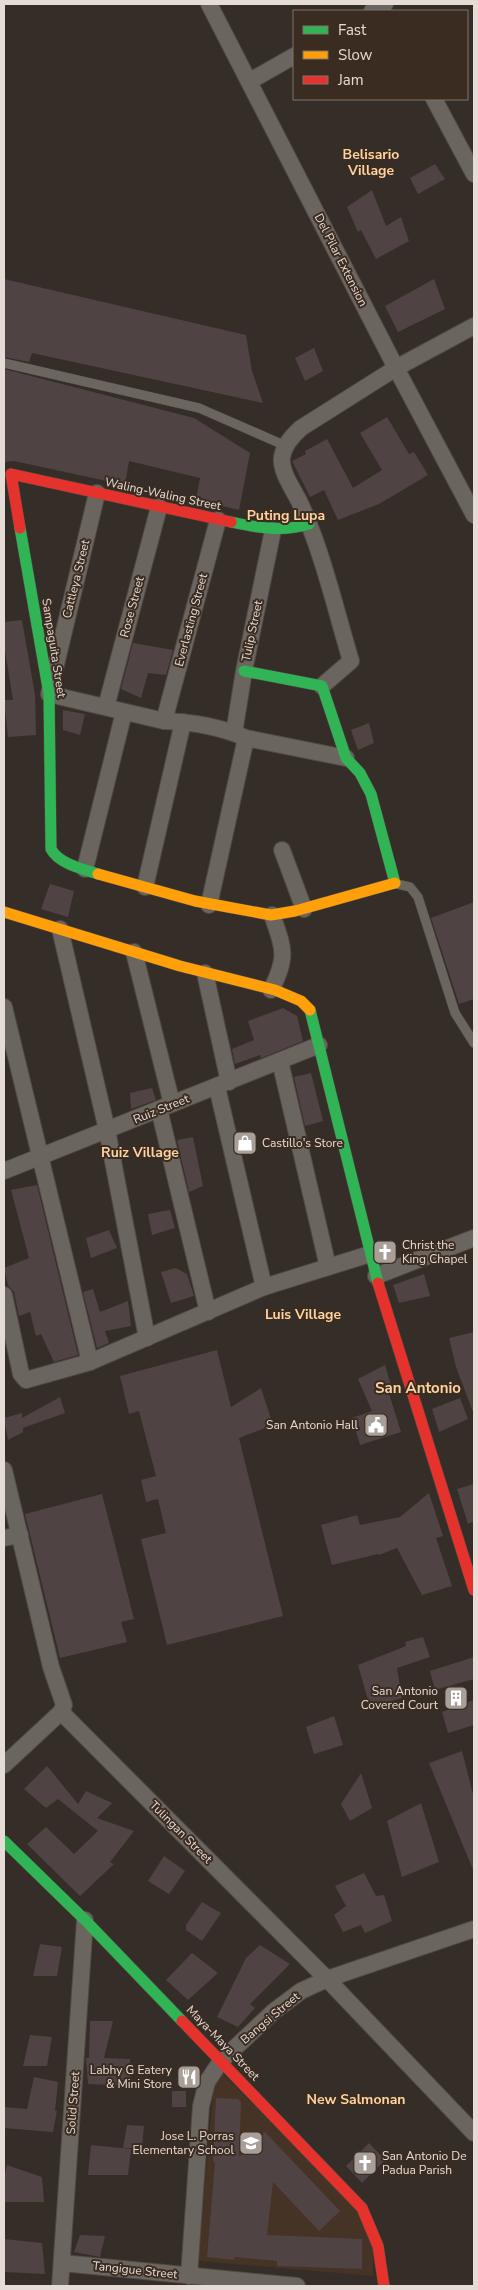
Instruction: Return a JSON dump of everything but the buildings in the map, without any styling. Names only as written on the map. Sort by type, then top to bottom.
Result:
[{"type":"street","name":"Del Pilar Extension","points":[[209,4],[396,368],[474,515]]},
{"type":"street","points":[[250,81],[293,57]]},
{"type":"street","points":[[435,100],[474,174]]},
{"type":"street","points":[[322,686],[351,661],[309,524],[286,474],[282,456],[286,446],[291,437],[301,428],[396,368],[474,326]]},
{"type":"street","name":"Waling-Waling Street","points":[[8,475],[273,530],[296,528],[309,524]]},
{"type":"street","name":"Sampaguita Street","points":[[8,475],[48,694],[51,849],[56,857],[85,869]]},
{"type":"street","name":"Cattleya Street","points":[[48,694],[97,493]]},
{"type":"street","name":"Rose Street","points":[[106,707],[159,507]]},
{"type":"street","name":"Everlasting Street","points":[[164,721],[218,520]]},
{"type":"street","name":"Tulip Street","points":[[209,905],[240,736],[244,671],[273,530]]},
{"type":"street","points":[[244,671],[322,686]]},
{"type":"street","points":[[124,712],[85,869],[209,905],[252,914],[272,915],[396,884],[371,794],[360,773],[346,758],[322,686]]},
{"type":"street","points":[[48,694],[164,721],[183,722],[346,758]]},
{"type":"street","points":[[145,887],[183,722]]},
{"type":"street","points":[[282,850],[304,908]]},
{"type":"street","points":[[4,912],[205,973],[271,990],[299,999],[309,1008],[376,1276],[474,1590]]},
{"type":"street","points":[[271,990],[282,971],[283,959],[281,940],[272,915]]},
{"type":"street","points":[[60,929],[106,1130],[147,1338]]},
{"type":"street","points":[[134,952],[208,1312]]},
{"type":"street","points":[[205,973],[223,1084],[264,1287]]},
{"type":"street","points":[[4,1007],[90,1362]]},
{"type":"street","name":"Ruiz Street","points":[[4,1172],[319,1045]]},
{"type":"street","points":[[280,1061],[328,1268]]},
{"type":"street","points":[[376,1276],[474,1238]]},
{"type":"street","points":[[4,1295],[21,1374],[26,1380],[90,1362],[264,1287],[370,1254]]},
{"type":"street","points":[[4,1470],[12,1536],[64,1705],[61,1712],[4,1765]]},
{"type":"street","name":"Tulingan Street","points":[[61,1712],[327,1979],[474,2133]]},
{"type":"street","name":"Maya-Maya Street","points":[[4,1840],[85,1920],[362,2208],[377,2238],[381,2252],[384,2286]]},
{"type":"street","name":"Solid Street","points":[[60,2286],[85,1920]]},
{"type":"street","name":"Bangsi Street","points":[[188,2276],[201,2106],[207,2082],[221,2061],[287,2000],[327,1979],[474,1929]]},
{"type":"street","name":"Tangigue Street","points":[[62,2263],[297,2286]]},
{"type":"lane","points":[[4,363],[199,408],[286,446]]},
{"type":"lane","points":[[396,884],[410,887],[418,897],[455,1013],[474,1043]]},
{"type":"shaded area","name":"Jose L. Porras Elementary School","points":[[221,2072],[354,2204],[373,2238],[373,2276],[198,2261],[214,2083]]},
{"type":"traffic: fast","points":[[231,522],[270,528],[290,528],[309,524]]},
{"type":"traffic: fast","points":[[20,528],[49,694],[51,849],[65,862],[98,874]]},
{"type":"traffic: fast","points":[[244,671],[322,686],[346,758],[360,773],[371,794],[395,883]]},
{"type":"traffic: fast","points":[[310,1010],[378,1283]]},
{"type":"traffic: fast","points":[[4,1841],[85,1920],[182,2021]]},
{"type":"traffic: slow","points":[[98,874],[195,901],[271,915],[295,911],[395,883]]},
{"type":"traffic: slow","points":[[4,912],[180,966],[275,990],[301,1001],[310,1010]]},
{"type":"traffic: jam","points":[[20,528],[11,474],[231,522]]},
{"type":"traffic: jam","points":[[378,1283],[474,1590]]},
{"type":"traffic: jam","points":[[182,2021],[362,2208],[378,2246],[384,2286]]},
{"type":"place","name":"Castillo's Store","points":[[245,1143]]},
{"type":"place","name":"Christ the King Chapel","points":[[385,1252]]},
{"type":"place","name":"San Antonio Hall","points":[[376,1425]]},
{"type":"place","name":"San Antonio Covered Court","points":[[456,1698]]},
{"type":"place","name":"Labhy G Eatery & Mini Store","points":[[189,2077]]},
{"type":"place","name":"Jose L. Porras Elementary School","points":[[251,2143]]},
{"type":"place","name":"San Antonio De Padua Parish","points":[[365,2163]]},
{"type":"district","name":"Belisario Village","points":[[371,162]]},
{"type":"district","name":"Puting Lupa","points":[[286,515]]},
{"type":"district","name":"Ruiz Village","points":[[140,1152]]},
{"type":"district","name":"Luis Village","points":[[303,1314]]},
{"type":"district","name":"San Antonio","points":[[418,1388]]},
{"type":"district","name":"New Salmonan","points":[[356,2099]]}]
